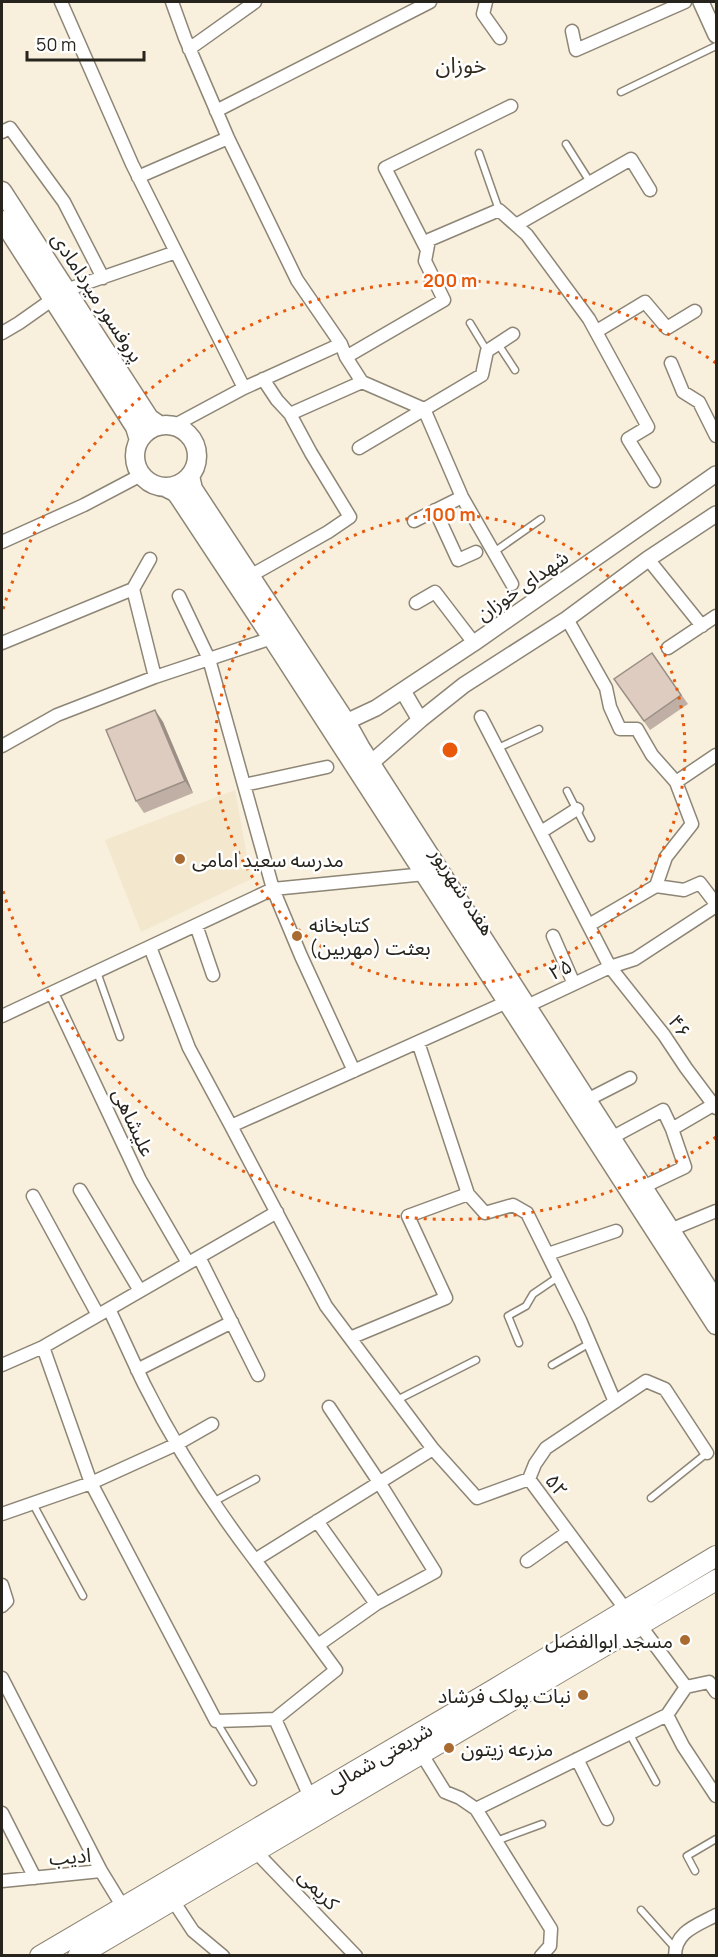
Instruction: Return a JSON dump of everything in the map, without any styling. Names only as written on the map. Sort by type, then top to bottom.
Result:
[{"type":"main road","name":"پروفسور میردامادی","points":[[2,191],[135,427],[138,440]]},
{"type":"main road","name":"پروفسور میردامادی","points":[[2,219],[149,418],[167,425]]},
{"type":"main road","points":[[167,425],[184,430],[192,437],[198,457],[190,476],[182,483],[165,487],[152,484],[141,475],[135,459],[138,440],[146,431],[167,425]]},
{"type":"main road","name":"هفده شهریور","points":[[190,476],[193,489],[346,722],[717,1301]]},
{"type":"main road","name":"هفده شهریور","points":[[165,487],[175,492],[272,638],[717,1325]]},
{"type":"main road","name":"شریعتی شمالی","points":[[40,1956],[717,1556]]},
{"type":"main road","name":"شریعتی شمالی","points":[[78,1956],[717,1580]]},
{"type":"street","points":[[61,2],[138,177],[244,388]]},
{"type":"street","points":[[172,2],[189,49],[228,138],[297,279],[341,344],[346,357],[362,382],[424,409],[462,497],[512,584]]},
{"type":"street","points":[[189,49],[255,2]]},
{"type":"street","points":[[216,111],[425,2]]},
{"type":"street","points":[[486,2],[483,14],[500,38]]},
{"type":"street","points":[[572,31],[576,50],[685,2]]},
{"type":"street","points":[[701,2],[717,35]]},
{"type":"street","points":[[427,250],[385,168],[511,106]]},
{"type":"street","points":[[2,132],[10,128],[64,202],[103,278]]},
{"type":"street","points":[[138,177],[228,138]]},
{"type":"street","points":[[516,225],[631,159],[650,190]]},
{"type":"street","points":[[346,357],[444,300],[425,261],[429,240],[499,210],[527,235],[597,331],[648,427],[628,439],[654,482]]},
{"type":"street","points":[[2,333],[60,295],[176,252]]},
{"type":"street","points":[[597,331],[645,302],[667,328],[695,311]]},
{"type":"street","points":[[359,448],[482,375],[487,351],[513,334]]},
{"type":"street","points":[[167,425],[341,344]]},
{"type":"street","points":[[671,363],[683,392],[699,402],[717,436]]},
{"type":"street","points":[[250,576],[350,517],[290,414],[263,379]]},
{"type":"street","points":[[290,414],[362,382]]},
{"type":"street","name":"شهدای خوزان","points":[[346,722],[376,708],[474,643],[717,474]]},
{"type":"street","points":[[2,542],[84,505],[141,475]]},
{"type":"street","points":[[414,521],[462,497]]},
{"type":"street","points":[[435,510],[458,560],[476,552]]},
{"type":"street","points":[[371,763],[464,685],[567,619],[648,559],[717,514]]},
{"type":"street","points":[[2,643],[133,589],[150,559]]},
{"type":"street","points":[[648,559],[702,626]]},
{"type":"street","points":[[133,589],[155,677]]},
{"type":"street","points":[[416,603],[435,592],[474,643]]},
{"type":"street","points":[[178,596],[209,659],[273,889],[354,1071]]},
{"type":"street","points":[[668,648],[717,616]]},
{"type":"street","points":[[567,619],[606,688],[610,707],[621,729],[637,729],[652,755],[676,782],[692,824],[666,857],[656,886]]},
{"type":"street","points":[[2,746],[57,715],[155,677],[272,638]]},
{"type":"street","points":[[402,691],[420,720]]},
{"type":"street","name":"۴۶","points":[[481,717],[610,967],[664,1035],[715,1107]]},
{"type":"street","points":[[676,782],[717,755]]},
{"type":"street","points":[[244,785],[327,767]]},
{"type":"street","points":[[541,832],[577,809]]},
{"type":"street","points":[[2,1016],[273,889],[425,874]]},
{"type":"street","points":[[589,925],[656,886],[684,890],[700,883],[717,905]]},
{"type":"street","name":"۲۵","points":[[527,1006],[610,967],[635,959],[717,905]]},
{"type":"street","points":[[196,925],[213,975]]},
{"type":"street","points":[[553,936],[574,984]]},
{"type":"street","points":[[150,947],[189,1048],[326,1306],[433,1449],[255,1560]]},
{"type":"street","name":"علیشاهی","points":[[52,993],[140,1180],[232,1322],[258,1375]]},
{"type":"street","points":[[231,1126],[507,1002]]},
{"type":"street","points":[[418,1042],[468,1194],[485,1213],[513,1205],[527,1213],[559,1276],[615,1402]]},
{"type":"street","points":[[587,1100],[630,1078]]},
{"type":"street","points":[[672,1129],[715,1107]]},
{"type":"street","points":[[611,1138],[663,1110],[685,1167],[643,1187]]},
{"type":"street","points":[[80,1190],[140,1291]]},
{"type":"street","points":[[350,1338],[446,1298],[408,1216],[468,1194]]},
{"type":"street","points":[[33,1196],[98,1315]]},
{"type":"street","points":[[670,1230],[717,1211]]},
{"type":"street","points":[[2,1365],[43,1347],[277,1212]]},
{"type":"street","points":[[548,1254],[616,1231]]},
{"type":"street","points":[[43,1347],[91,1483],[216,1721],[275,1719],[336,1670],[213,1502],[177,1444],[137,1370],[109,1308]]},
{"type":"street","points":[[137,1370],[232,1322]]},
{"type":"street","points":[[530,1479],[535,1464],[546,1448],[646,1381],[665,1389],[707,1453]]},
{"type":"street","points":[[318,1645],[376,1604],[435,1572],[329,1407]]},
{"type":"street","points":[[2,1514],[91,1483],[177,1444],[212,1424]]},
{"type":"street","name":"۵۲","points":[[433,1449],[477,1498],[530,1479],[626,1610]]},
{"type":"street","points":[[317,1521],[376,1604]]},
{"type":"street","points":[[527,1561],[568,1532]]},
{"type":"street","points":[[2,1585],[7,1601],[2,1606]]},
{"type":"street","points":[[640,1625],[686,1687]]},
{"type":"street","points":[[2,1678],[101,1871]]},
{"type":"street","points":[[476,1809],[667,1714],[686,1687],[710,1682],[717,1692]]},
{"type":"street","points":[[667,1714],[683,1746],[717,1796]]},
{"type":"street","points":[[275,1719],[310,1797]]},
{"type":"street","points":[[421,1753],[446,1792],[476,1809],[551,1929],[550,1946],[541,1956]]},
{"type":"street","points":[[577,1760],[607,1819]]},
{"type":"street","points":[[2,1813],[35,1878]]},
{"type":"street","name":"کریمی","points":[[254,1851],[356,1956]]},
{"type":"street","name":"ادیب","points":[[2,1881],[101,1871],[123,1907]]},
{"type":"street","points":[[172,1899],[193,1931],[223,1956]]},
{"type":"street","points":[[675,1952],[681,1934],[717,1915]]},
{"type":"lane","points":[[621,92],[717,46]]},
{"type":"lane","points":[[566,144],[590,182]]},
{"type":"lane","points":[[479,153],[499,210]]},
{"type":"lane","points":[[470,323],[487,351]]},
{"type":"lane","points":[[498,344],[515,370]]},
{"type":"lane","points":[[494,552],[541,519]]},
{"type":"lane","points":[[498,748],[539,729]]},
{"type":"lane","points":[[567,791],[591,838]]},
{"type":"lane","points":[[96,972],[120,1037]]},
{"type":"lane","points":[[519,1343],[508,1316],[526,1306],[533,1294],[559,1276]]},
{"type":"lane","points":[[552,1365],[590,1343]]},
{"type":"lane","points":[[397,1400],[476,1360]]},
{"type":"lane","points":[[651,1498],[707,1453]]},
{"type":"lane","points":[[213,1502],[256,1479]]},
{"type":"lane","points":[[33,1503],[83,1596]]},
{"type":"lane","points":[[216,1721],[253,1782]]},
{"type":"lane","points":[[629,1733],[656,1782]]},
{"type":"lane","points":[[496,1841],[542,1824]]},
{"type":"lane","points":[[695,1871],[687,1856],[717,1839]]},
{"type":"lane","points":[[641,1910],[675,1952]]},
{"type":"shaded area","name":"مدرسه سعید امامی","points":[[235,790],[251,879],[141,932],[105,840]]},
{"type":"building","points":[[652,653],[681,695],[644,721],[614,679]]},
{"type":"building","points":[[155,710],[185,781],[136,801],[106,730]]},
{"type":"place","name":"مدرسه سعید امامی","points":[[180,859]]},
{"type":"place","name":"کتابخانه بعثت (مهربین)","points":[[297,936]]},
{"type":"place","name":"مسجد ابوالفضل","points":[[685,1640]]},
{"type":"place","name":"نبات پولک فرشاد","points":[[583,1695]]},
{"type":"place","name":"مزرعه زیتون","points":[[449,1748]]},
{"type":"district","name":"خوزان","points":[[461,65]]}]
